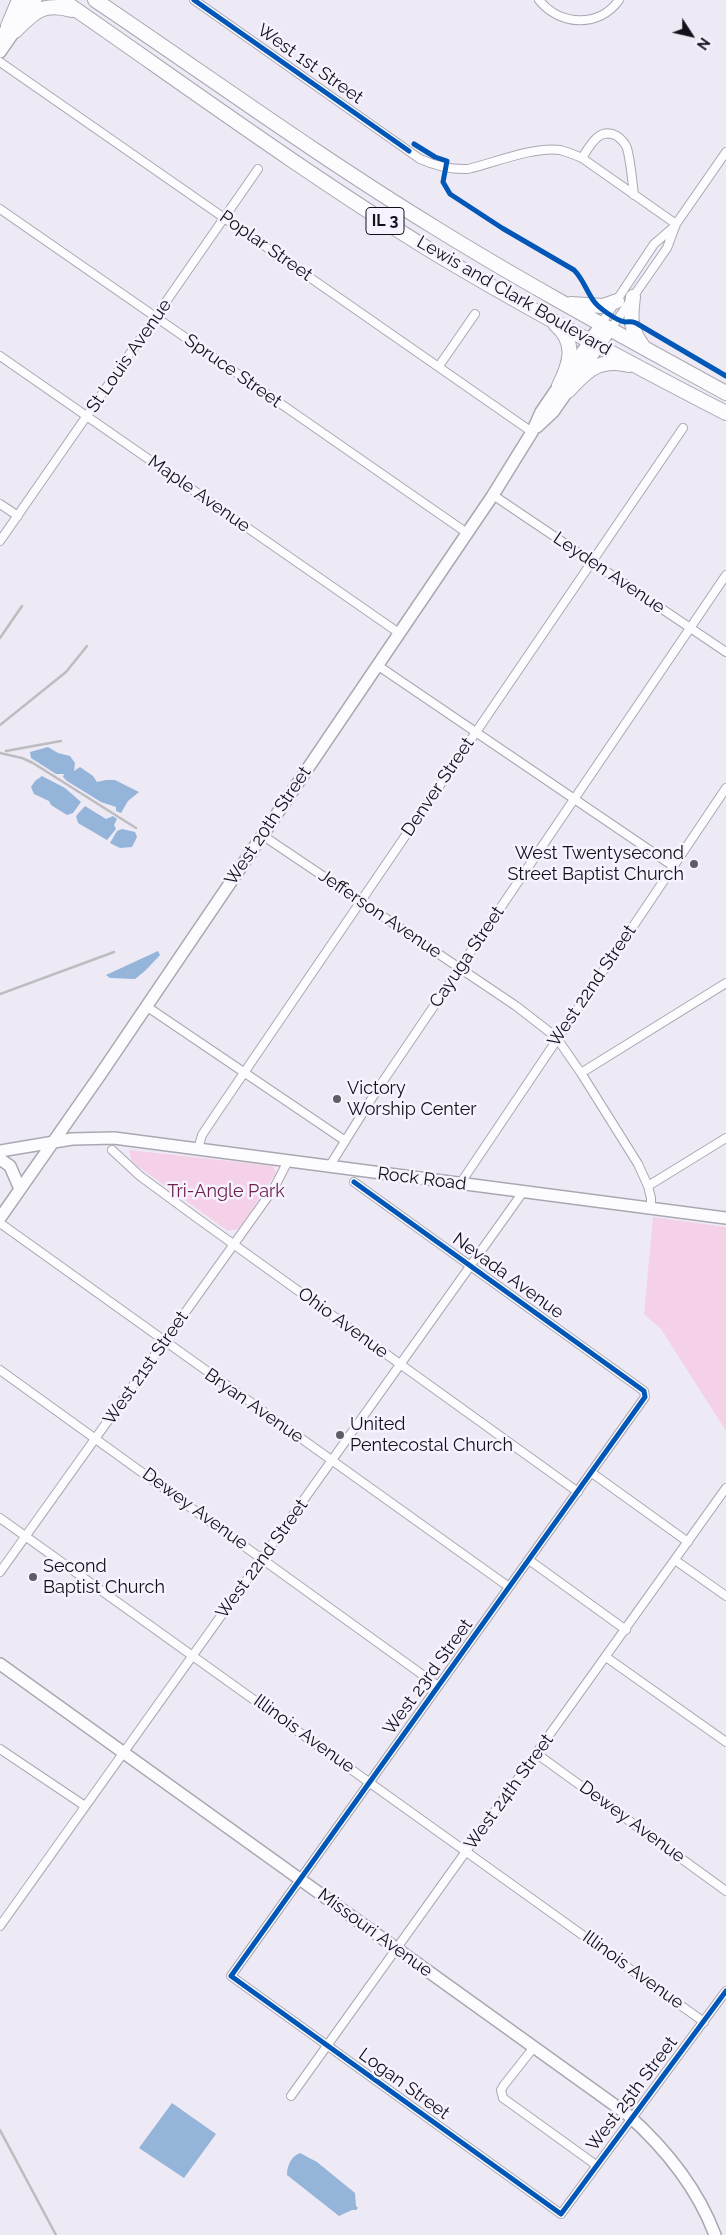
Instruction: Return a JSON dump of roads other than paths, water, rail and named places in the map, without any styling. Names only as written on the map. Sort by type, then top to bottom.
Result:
[{"type":"highway","points":[[8,32],[19,0]]},
{"type":"highway","name":"Lewis and Clark Boulevard","points":[[62,0],[378,217],[467,272],[548,318],[726,413]]},
{"type":"highway","name":"Lewis and Clark Boulevard","points":[[100,2],[365,184],[558,300],[726,393]]},
{"type":"highway","points":[[8,32],[34,12],[43,8],[60,6],[78,11]]},
{"type":"highway","points":[[633,297],[630,321],[636,337],[644,348]]},
{"type":"highway","points":[[558,300],[588,307],[604,306],[616,301]]},
{"type":"highway","points":[[548,318],[560,328],[570,345],[571,355],[564,388]]},
{"type":"highway","points":[[564,388],[591,368],[600,365],[623,363],[639,367]]},
{"type":"street","points":[[0,52],[8,32],[26,0]]},
{"type":"street","points":[[8,32],[36,0]]},
{"type":"street","name":"West 1st Street","points":[[194,0],[420,159],[445,169],[468,169],[549,150],[570,153],[582,158],[676,224]]},
{"type":"street","points":[[539,0],[555,14],[583,21],[603,15],[619,0]]},
{"type":"street","name":"Poplar Street","points":[[0,62],[532,432]]},
{"type":"street","points":[[582,158],[594,139],[600,134],[607,133],[617,136],[627,148],[634,195]]},
{"type":"street","name":"West 20th Street","points":[[0,1218],[493,495],[532,432],[553,412],[564,388],[605,327],[616,301],[654,244],[676,224],[725,154]]},
{"type":"street","name":"St Louis Avenue","points":[[0,541],[258,169]]},
{"type":"street","name":"Spruce Street","points":[[0,209],[467,533]]},
{"type":"street","name":"West 20th Street","points":[[605,327],[633,297],[667,248],[676,224]]},
{"type":"street","points":[[439,366],[475,314]]},
{"type":"street","name":"Maple Avenue","points":[[0,356],[399,633]]},
{"type":"street","name":"Denver Street","points":[[198,1149],[202,1135],[244,1072],[683,428]]},
{"type":"street","name":"Leyden Avenue","points":[[493,495],[726,652]]},
{"type":"street","points":[[0,504],[18,516]]},
{"type":"street","name":"Cayuga Street","points":[[329,1167],[344,1140],[726,575]]},
{"type":"street","points":[[377,665],[673,866]]},
{"type":"street","name":"West 22nd Street","points":[[460,1184],[726,788]]},
{"type":"street","name":"Jefferson Avenue","points":[[262,835],[546,1027],[557,1038],[620,1132],[648,1186],[651,1208]]},
{"type":"street","points":[[581,1073],[726,983]]},
{"type":"street","points":[[146,1006],[344,1140]]},
{"type":"street","name":"Rock Road","points":[[0,1151],[86,1138],[114,1138],[726,1218]]},
{"type":"street","points":[[648,1186],[726,1138]]},
{"type":"street","name":"Ohio Avenue","points":[[112,1150],[140,1176],[578,1492]]},
{"type":"street","points":[[0,1159],[10,1166],[20,1189]]},
{"type":"street","name":"West 21st Street","points":[[0,1572],[274,1188],[288,1161]]},
{"type":"street","name":"Nevada Avenue","points":[[354,1182],[645,1394]]},
{"type":"street","name":"West 22nd Street","points":[[0,1926],[523,1192]]},
{"type":"street","name":"Bryan Avenue","points":[[0,1223],[509,1587]]},
{"type":"street","name":"Dewey Avenue","points":[[0,1370],[438,1686]]},
{"type":"street","name":"West 23rd Street","points":[[231,1976],[578,1492],[645,1394]]},
{"type":"street","points":[[592,1472],[688,1542]]},
{"type":"street","name":"West 24th Street","points":[[291,2096],[726,1488]]},
{"type":"street","name":"Illinois Avenue","points":[[0,1518],[194,1655],[704,2022]]},
{"type":"street","points":[[529,1560],[626,1630]]},
{"type":"street","points":[[675,1560],[726,1596]]},
{"type":"street","points":[[606,1657],[726,1742]]},
{"type":"street","name":"Missouri Avenue","points":[[0,1664],[632,2118],[671,2160],[689,2184],[699,2200],[715,2235]]},
{"type":"street","points":[[0,1749],[85,1806]]},
{"type":"street","name":"Dewey Avenue","points":[[537,1754],[726,1891]]},
{"type":"street","name":"Logan Street","points":[[231,1976],[561,2214]]},
{"type":"street","name":"West 25th Street","points":[[561,2214],[726,1991]]},
{"type":"street","points":[[534,2046],[504,2085],[502,2090],[503,2098],[596,2165]]},
{"type":"water","points":[[48,747],[58,753],[70,756],[75,763],[74,771],[80,767],[93,776],[97,782],[115,780],[139,792],[128,801],[121,813],[116,811],[116,807],[101,802],[67,781],[63,777],[64,774],[56,774],[31,758],[30,752]]},
{"type":"water","points":[[42,776],[65,788],[81,802],[73,813],[67,815],[51,805],[49,801],[34,794],[31,787]]},
{"type":"water","points":[[85,806],[106,819],[113,816],[117,819],[114,825],[116,829],[107,840],[78,823],[76,816]]},
{"type":"water","points":[[122,829],[135,832],[137,837],[132,847],[120,848],[110,843],[117,831]]},
{"type":"water","points":[[158,951],[160,955],[135,979],[110,978],[106,975]]},
{"type":"water","points":[[172,2103],[216,2134],[184,2178],[139,2148]]},
{"type":"water","points":[[300,2153],[317,2162],[355,2193],[356,2206],[358,2208],[339,2216],[287,2175],[290,2162],[294,2156]]},
{"type":"railway","points":[[0,638],[22,606]]},
{"type":"railway","points":[[0,725],[66,672],[87,646]]},
{"type":"railway","points":[[6,751],[61,741]]},
{"type":"railway","points":[[0,753],[22,758],[33,763],[136,828]]},
{"type":"railway","points":[[0,994],[114,952]]},
{"type":"railway","points":[[0,2130],[56,2235]]},
{"type":"place","name":"West Twentysecond Street Baptist Church","points":[[694,864]]},
{"type":"place","name":"Victory Worship Center","points":[[337,1099]]},
{"type":"place","name":"United Pentecostal Church","points":[[340,1435]]},
{"type":"place","name":"Second Baptist Church","points":[[33,1577]]},
{"type":"park label","name":"Tri-Angle Park","points":[[226,1192]]}]
